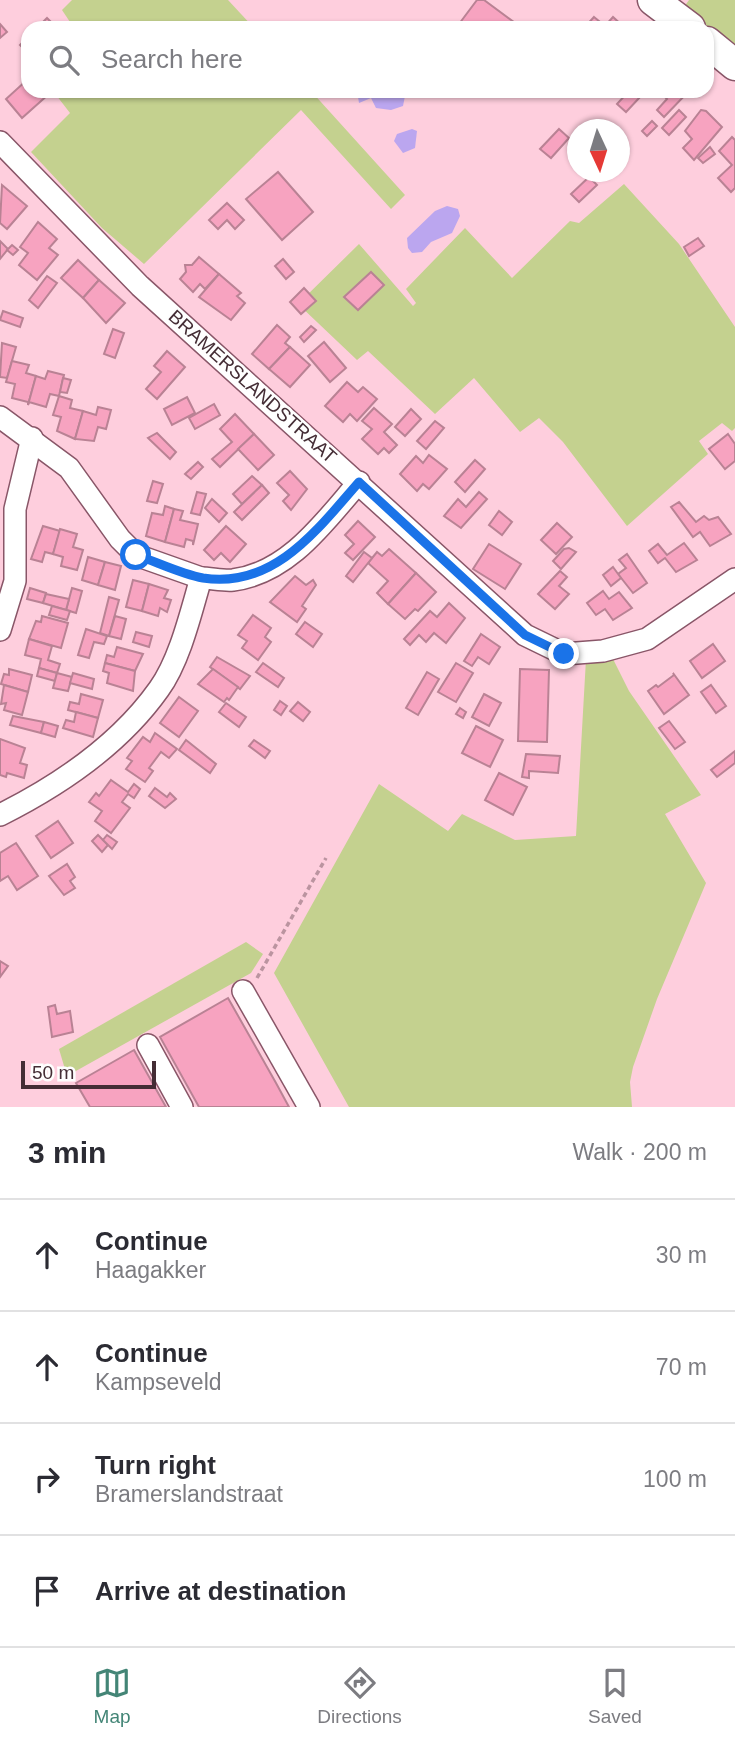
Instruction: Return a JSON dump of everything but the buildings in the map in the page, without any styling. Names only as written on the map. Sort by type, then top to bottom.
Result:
[{"type":"street","points":[[653,0],[681,21]]},
{"type":"street","points":[[714,48],[735,65]]},
{"type":"street","name":"BRAMERSLANDSTRAAT","points":[[0,142],[140,286],[525,635],[564,654],[603,651],[647,639],[735,579]]},
{"type":"street","points":[[0,417],[32,438],[69,468],[120,539],[136,555],[201,578],[233,580],[284,560],[304,545],[359,482]]},
{"type":"street","points":[[0,630],[15,582],[15,509],[32,438]]},
{"type":"street","points":[[0,815],[73,773],[114,739],[160,687],[184,632],[201,578]]},
{"type":"street","points":[[245,994],[309,1107]]},
{"type":"street","points":[[148,1045],[183,1107]]},
{"type":"path","points":[[245,994],[326,858]]},
{"type":"green space","points":[[72,0],[228,0],[248,21],[69,21],[62,10]]},
{"type":"green space","points":[[689,0],[735,0],[735,49],[714,32],[714,21],[701,21],[684,7]]},
{"type":"green space","points":[[58,98],[317,98],[405,195],[391,209],[301,110],[144,264],[102,228],[31,152],[70,113]]},
{"type":"green space","points":[[624,184],[679,244],[735,327],[735,428],[732,431],[722,423],[699,441],[708,454],[627,526],[563,442],[539,418],[520,432],[474,378],[435,414],[368,351],[357,360],[298,304],[359,244],[413,306],[416,303],[406,289],[465,228],[512,278],[570,221],[579,223]]},
{"type":"green space","points":[[612,657],[629,691],[701,795],[665,814],[706,883],[657,999],[633,1067],[630,1082],[632,1107],[349,1107],[274,973],[379,784],[448,831],[462,814],[515,840],[576,836],[586,659]]},
{"type":"green space","points":[[246,942],[263,954],[251,973],[67,1076],[59,1049]]},
{"type":"shaded area","points":[[358,98],[371,98],[359,103]]},
{"type":"shaded area","points":[[371,98],[405,98],[403,106],[391,110],[376,108]]},
{"type":"shaded area","points":[[412,129],[417,131],[415,148],[403,153],[394,141],[397,134]]},
{"type":"shaded area","points":[[447,206],[458,209],[460,216],[452,233],[431,242],[422,252],[412,253],[408,248],[407,238],[435,211]]},
{"type":"route","points":[[136,555],[201,578],[233,580],[284,560],[304,545],[359,482],[525,635],[564,654]]}]
